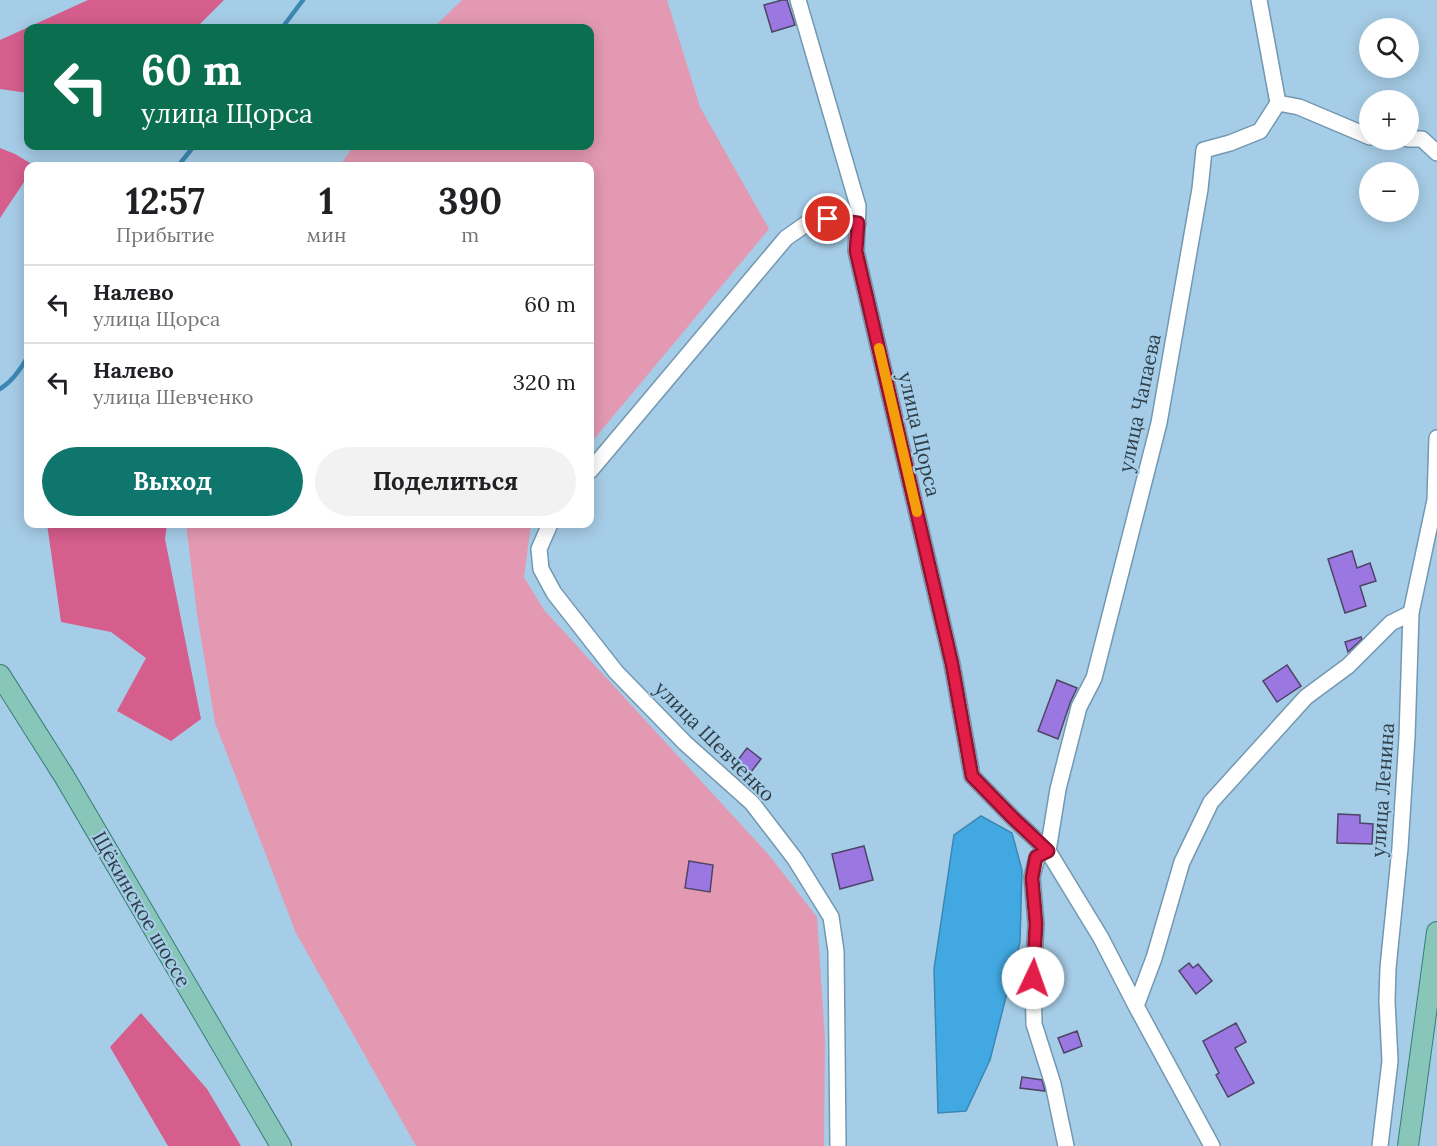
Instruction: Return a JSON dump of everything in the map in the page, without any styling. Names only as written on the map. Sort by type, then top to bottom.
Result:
[{"type":"main road","name":"Щёкинское шоссе","points":[[0,675],[64,776],[281,1146]]},
{"type":"main road","points":[[1408,1146],[1437,932]]},
{"type":"street","name":"улица Щорса","points":[[798,0],[858,206],[856,251],[952,664],[972,776],[1048,851]]},
{"type":"street","points":[[1259,0],[1278,103],[1299,107],[1359,132]]},
{"type":"street","name":"улица Чапаева","points":[[1048,851],[1060,779],[1079,707],[1094,678],[1159,423],[1200,189],[1204,150],[1260,131],[1278,103]]},
{"type":"street","points":[[1419,139],[1422,139],[1437,153]]},
{"type":"street","points":[[594,466],[786,238],[806,224],[828,219],[858,223]]},
{"type":"street","name":"улица Ленина","points":[[1380,1146],[1390,1061],[1387,1001],[1402,826],[1411,613],[1436,500],[1437,438]]},
{"type":"street","name":"улица Шевченко","points":[[548,528],[539,549],[541,569],[554,593],[616,672],[685,743],[752,803],[795,859],[831,917],[836,951],[838,1146]]},
{"type":"street","points":[[1136,1006],[1154,958],[1182,862],[1211,802],[1306,697],[1348,666],[1391,623],[1411,613]]},
{"type":"street","points":[[1066,1146],[1053,1084],[1034,1024],[1033,978],[1036,924],[1032,878],[1036,857],[1048,851],[1101,938],[1212,1146]]},
{"type":"shaded area","points":[[88,0],[224,0],[200,24],[35,24]]},
{"type":"shaded area","points":[[462,0],[667,0],[700,107],[769,229],[594,439],[594,162],[343,162],[350,150],[594,150],[594,24],[437,24]]},
{"type":"shaded area","points":[[24,29],[24,92],[0,89],[0,40]]},
{"type":"shaded area","points":[[0,148],[28,162],[24,162],[24,182],[0,218]]},
{"type":"shaded area","points":[[48,528],[166,528],[165,539],[201,719],[171,741],[117,711],[146,658],[111,632],[61,622]]},
{"type":"shaded area","points":[[186,528],[530,528],[524,577],[544,610],[769,855],[817,917],[825,1040],[824,1146],[416,1146],[296,933],[215,723],[197,614]]},
{"type":"shaded area","points":[[141,1013],[207,1089],[241,1146],[168,1146],[110,1047]]},
{"type":"water","points":[[981,816],[1012,833],[1022,870],[1020,942],[990,1060],[966,1111],[938,1113],[934,969],[954,835]]},
{"type":"building","points":[[787,0],[795,25],[772,32],[764,5]]},
{"type":"building","points":[[1352,551],[1357,568],[1370,563],[1376,581],[1360,586],[1366,606],[1345,613],[1328,559]]},
{"type":"building","points":[[1361,637],[1362,639],[1348,652],[1345,642]]},
{"type":"building","points":[[1287,665],[1301,686],[1277,702],[1263,681]]},
{"type":"building","points":[[1057,680],[1077,688],[1058,739],[1038,731]]},
{"type":"building","points":[[747,748],[761,759],[751,772],[737,761]]},
{"type":"building","points":[[1338,814],[1360,815],[1360,823],[1373,824],[1372,844],[1337,843]]},
{"type":"building","points":[[864,846],[873,880],[840,889],[832,854]]},
{"type":"building","points":[[689,861],[713,865],[710,892],[685,888]]},
{"type":"building","points":[[1189,963],[1193,968],[1198,964],[1212,981],[1196,994],[1179,971]]},
{"type":"building","points":[[1236,1023],[1246,1042],[1235,1048],[1254,1083],[1228,1097],[1216,1075],[1219,1073],[1203,1041]]},
{"type":"building","points":[[1077,1031],[1082,1046],[1064,1053],[1058,1038]]},
{"type":"building","points":[[1022,1077],[1042,1080],[1045,1091],[1020,1088]]},
{"type":"waterway","points":[[285,24],[303,0]]},
{"type":"waterway","points":[[181,162],[191,150]]},
{"type":"waterway","points":[[0,389],[9,382],[24,363]]},
{"type":"slow traffic","points":[[879,348],[917,512]]},
{"type":"route","points":[[828,219],[858,223],[856,251],[952,664],[972,776],[1048,851],[1036,857],[1032,878],[1036,924],[1033,978]]}]
